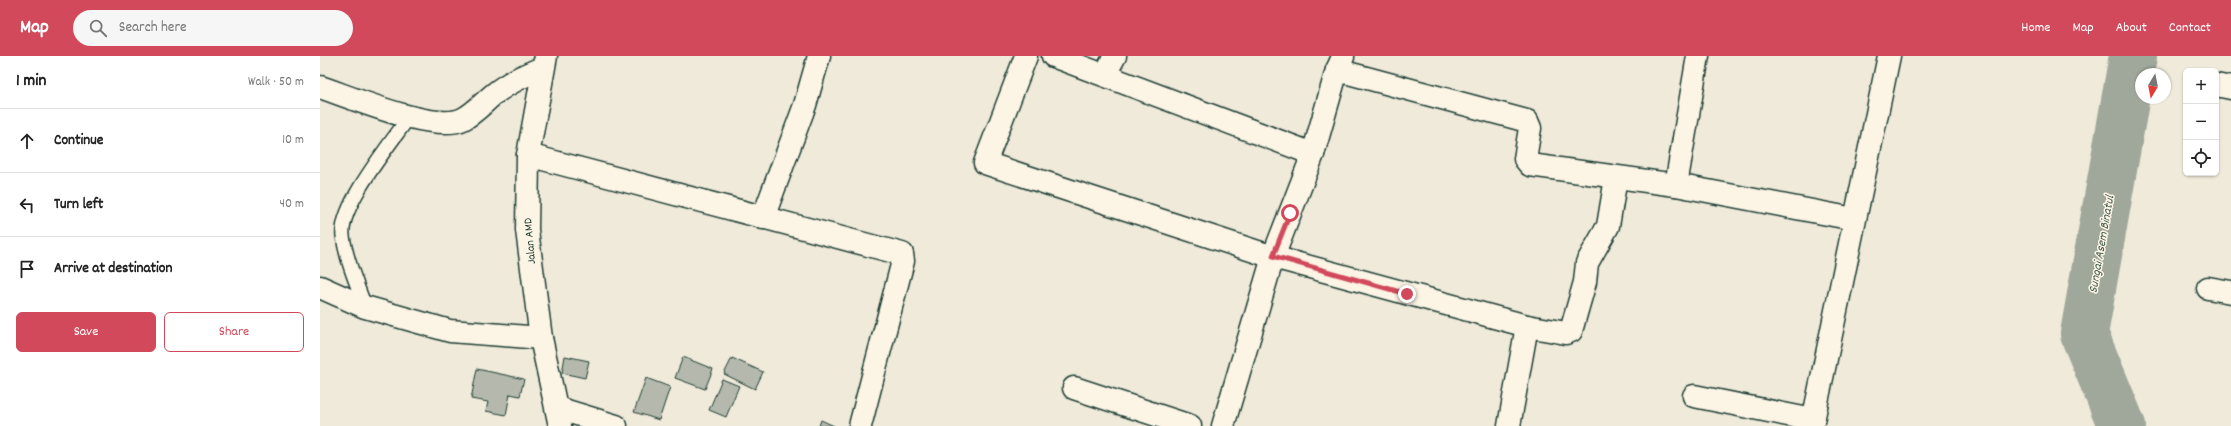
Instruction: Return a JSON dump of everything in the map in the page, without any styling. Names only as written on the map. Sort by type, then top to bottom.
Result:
[{"type":"street","points":[[764,218],[805,105],[819,56]]},
{"type":"street","points":[[1026,56],[984,163],[1273,256],[1527,326],[1566,333],[1572,331],[1585,282],[1587,263],[1608,226],[1616,178]]},
{"type":"street","points":[[1053,56],[1110,65],[1313,154]]},
{"type":"street","points":[[1676,185],[1698,56]]},
{"type":"street","points":[[1694,396],[1813,423],[1888,56]]},
{"type":"street","points":[[320,87],[409,117],[445,123],[463,119],[513,81],[544,62]]},
{"type":"street","name":"Jalan AMD","points":[[544,62],[528,155],[526,230],[541,338],[558,417]]},
{"type":"street","points":[[1223,426],[1273,256],[1313,154],[1340,63],[1527,121],[1530,128],[1525,159],[1530,165],[1616,178],[1676,185],[1854,218]]},
{"type":"street","points":[[2219,86],[2231,88]]},
{"type":"street","points":[[528,155],[896,252],[903,257],[860,426]]},
{"type":"street","points":[[320,287],[365,307],[450,331],[541,338]]},
{"type":"street","points":[[2208,288],[2231,292]]},
{"type":"street","points":[[1509,426],[1527,326]]},
{"type":"street","points":[[1074,388],[1190,426]]},
{"type":"street","points":[[558,417],[616,426]]},
{"type":"lane","points":[[365,307],[351,267],[343,236],[344,218],[363,184],[409,117]]},
{"type":"building","points":[[565,356],[589,361],[585,378],[562,373]]},
{"type":"building","points":[[683,357],[713,369],[705,389],[675,378]]},
{"type":"building","points":[[732,358],[763,372],[755,389],[724,374]]},
{"type":"building","points":[[477,369],[524,379],[520,396],[510,394],[506,415],[486,411],[488,402],[471,399]]},
{"type":"building","points":[[646,378],[670,387],[659,420],[634,412]]},
{"type":"building","points":[[722,379],[739,386],[726,417],[709,410]]},
{"type":"building","points":[[821,420],[834,426],[819,426]]},
{"type":"waterway","name":"Sungai Asem Binatul","points":[[2122,426],[2084,334],[2133,56]]},
{"type":"route","points":[[1290,213],[1273,256],[1407,294]]}]
